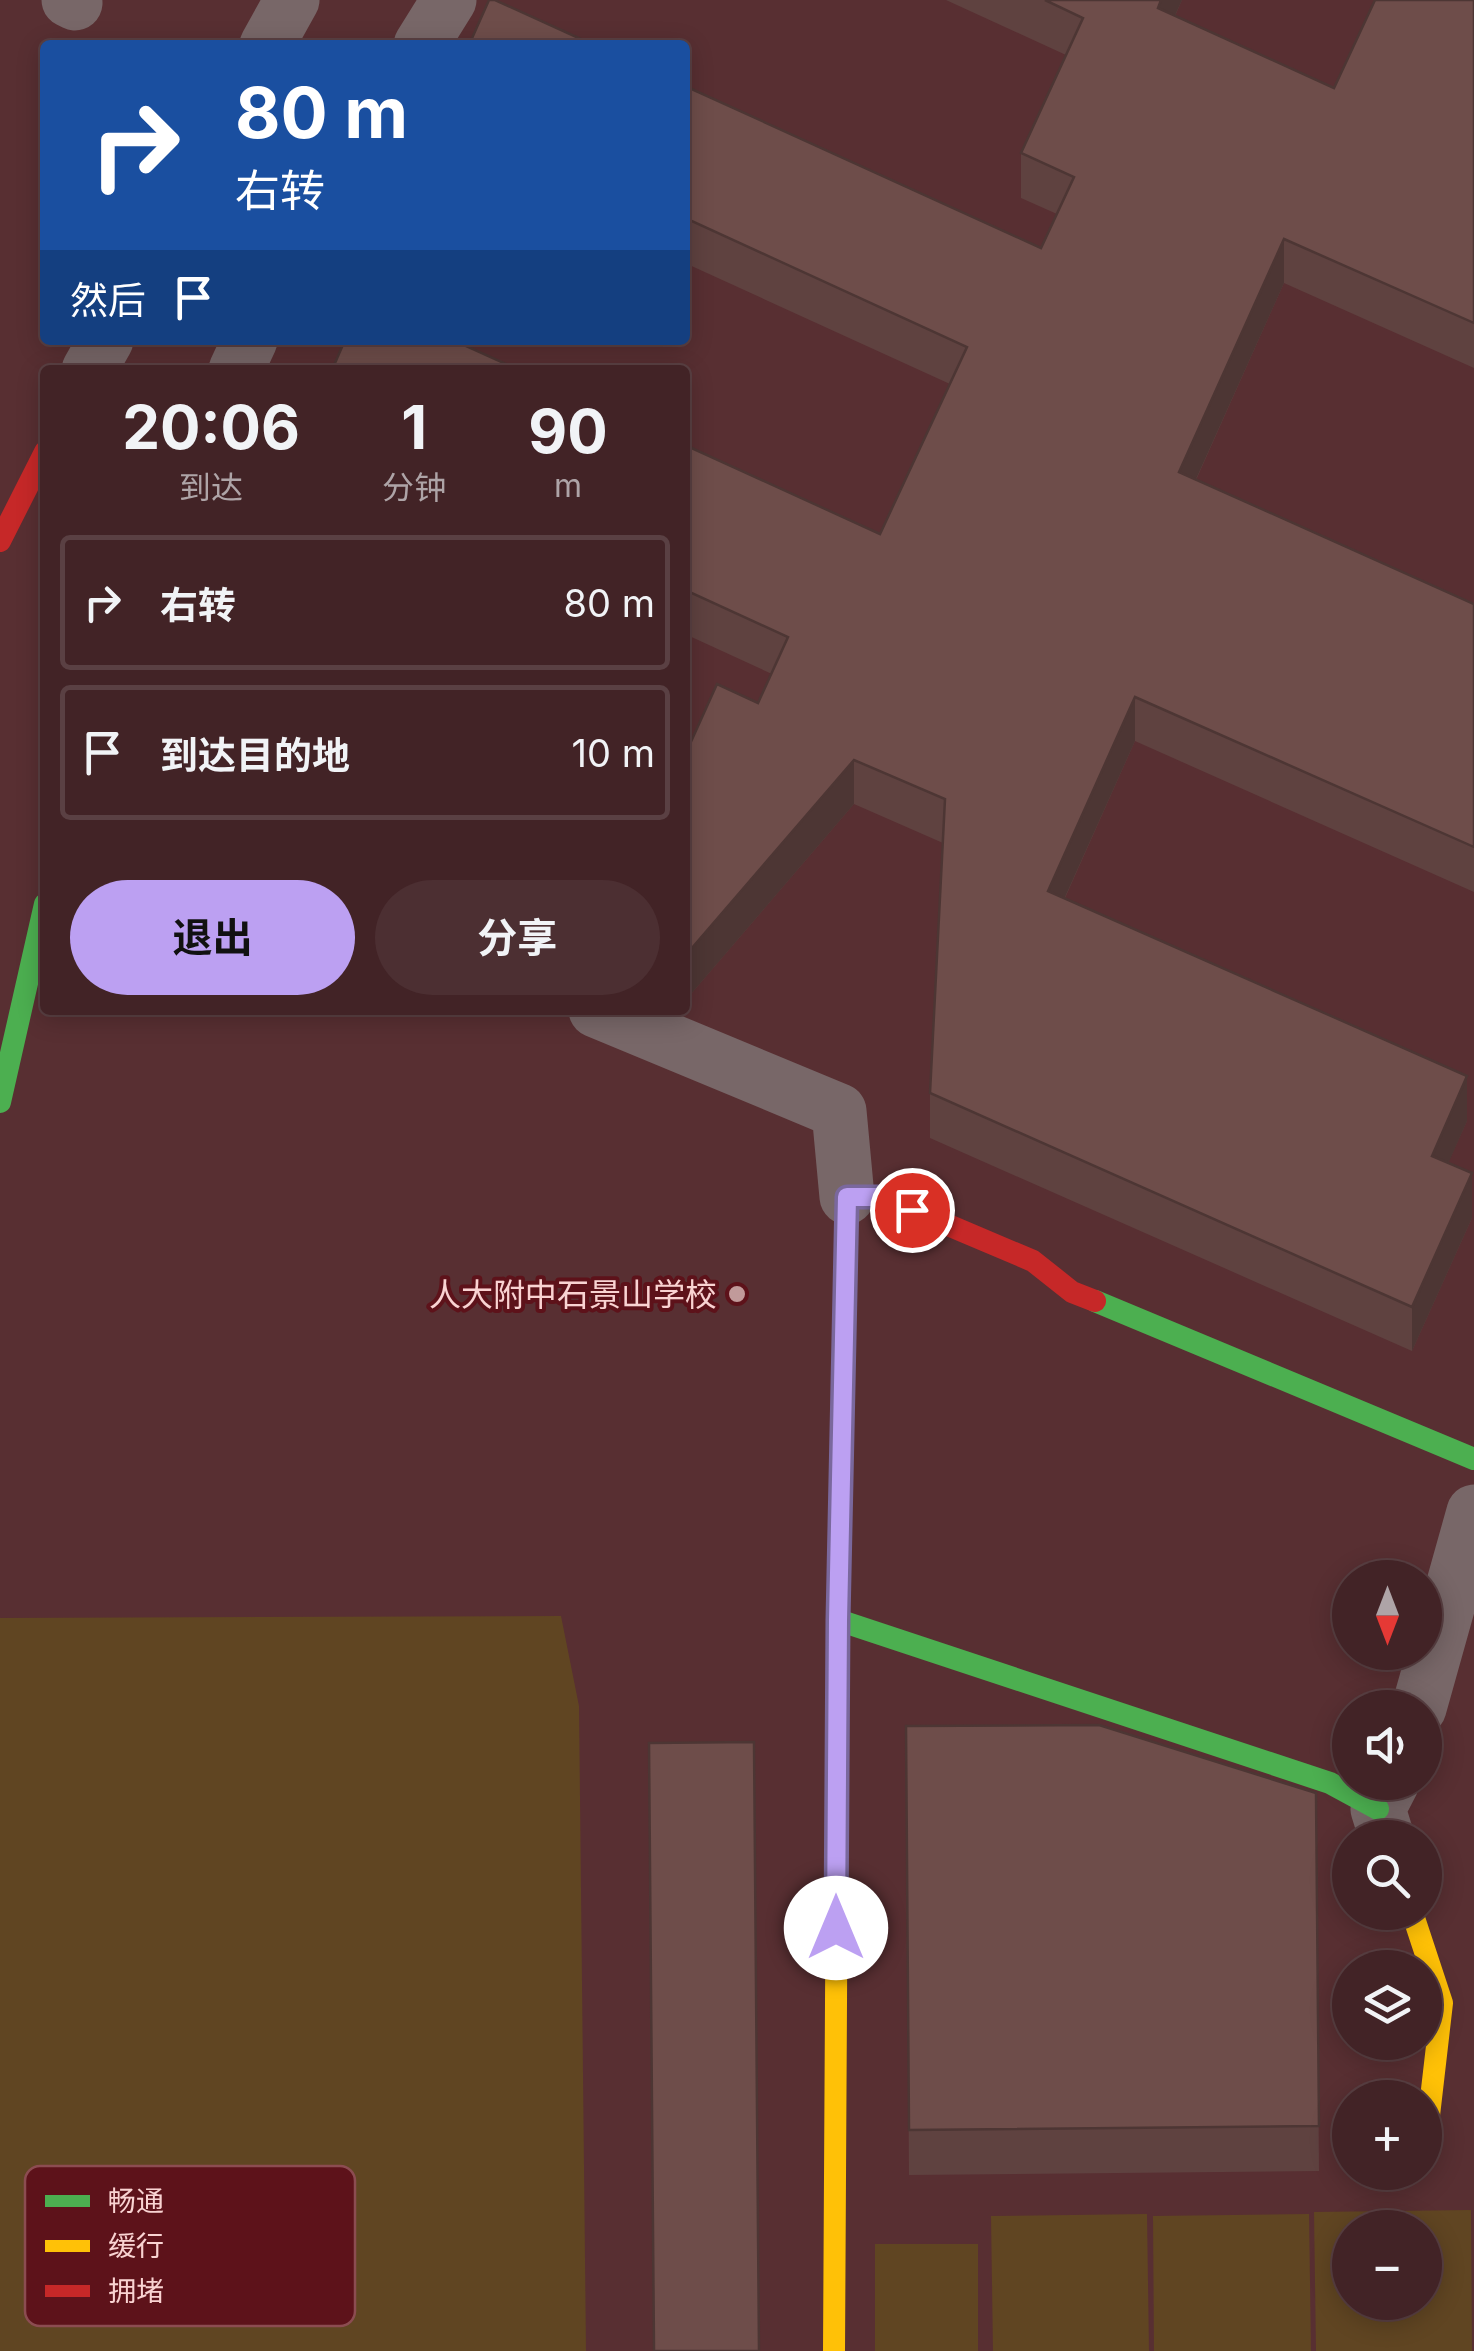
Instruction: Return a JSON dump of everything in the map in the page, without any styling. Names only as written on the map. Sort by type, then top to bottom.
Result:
[{"type":"street","points":[[270,40],[292,0]]},
{"type":"street","points":[[424,40],[449,0]]},
{"type":"street","points":[[0,542],[40,462]]},
{"type":"street","points":[[0,1102],[40,926]]},
{"type":"street","points":[[608,1015],[839,1111],[847,1197],[838,1620],[834,2351]]},
{"type":"street","points":[[847,1197],[882,1197],[1034,1261],[1072,1292],[1474,1459]]},
{"type":"street","points":[[1424,1690],[1474,1512]]},
{"type":"street","points":[[838,1620],[1330,1783],[1386,1810]]},
{"type":"street","points":[[1418,1930],[1442,2003],[1434,2080]]},
{"type":"shaded area","points":[[561,1616],[579,1706],[586,2351],[0,2351],[0,1618]]},
{"type":"shaded area","points":[[1442,2210],[1471,2210],[1472,2351],[1316,2351],[1314,2212],[1332,2212],[1332,2320],[1442,2320]]},
{"type":"shaded area","points":[[1147,2214],[1149,2351],[993,2351],[991,2216]]},
{"type":"shaded area","points":[[1309,2214],[1311,2351],[1154,2351],[1153,2216]]},
{"type":"shaded area","points":[[875,2244],[978,2244],[978,2351],[875,2351]]},
{"type":"building","points":[[489,0],[495,0],[583,40],[471,40]]},
{"type":"building","points":[[1045,0],[1161,0],[1158,8],[1334,88],[1375,0],[1474,0],[1474,323],[1284,239],[1179,472],[1474,604],[1474,847],[1135,697],[1048,891],[1467,1076],[1432,1156],[1472,1173],[1412,1307],[930,1093],[945,799],[854,760],[690,950],[690,744],[717,684],[758,703],[788,637],[690,592],[690,447],[880,534],[967,347],[690,220],[690,88],[1041,248],[1074,177],[1021,153],[1083,18]]},
{"type":"building","points":[[343,345],[464,345],[508,365],[334,365]]},
{"type":"building","points":[[1099,1725],[1316,1793],[1319,2126],[909,2130],[906,1726]]},
{"type":"building","points":[[754,1742],[759,2351],[654,2351],[649,1743]]},
{"type":"traffic: fast","points":[[0,1102],[40,926]]},
{"type":"traffic: fast","points":[[1095,1301],[1474,1459]]},
{"type":"traffic: fast","points":[[838,1620],[1330,1783],[1378,1809]]},
{"type":"traffic: slow","points":[[834,2351],[838,1654]]},
{"type":"traffic: slow","points":[[1418,1930],[1442,2003],[1433,2080]]},
{"type":"traffic: jam","points":[[0,541],[40,462]]},
{"type":"traffic: jam","points":[[838,1654],[847,1197],[882,1197],[1033,1261],[1072,1292],[1095,1301]]},
{"type":"place","name":"人大附中石景山学校","points":[[737,1294]]},
{"type":"route","points":[[836,1928],[847,1197],[882,1197],[912,1210]]}]
